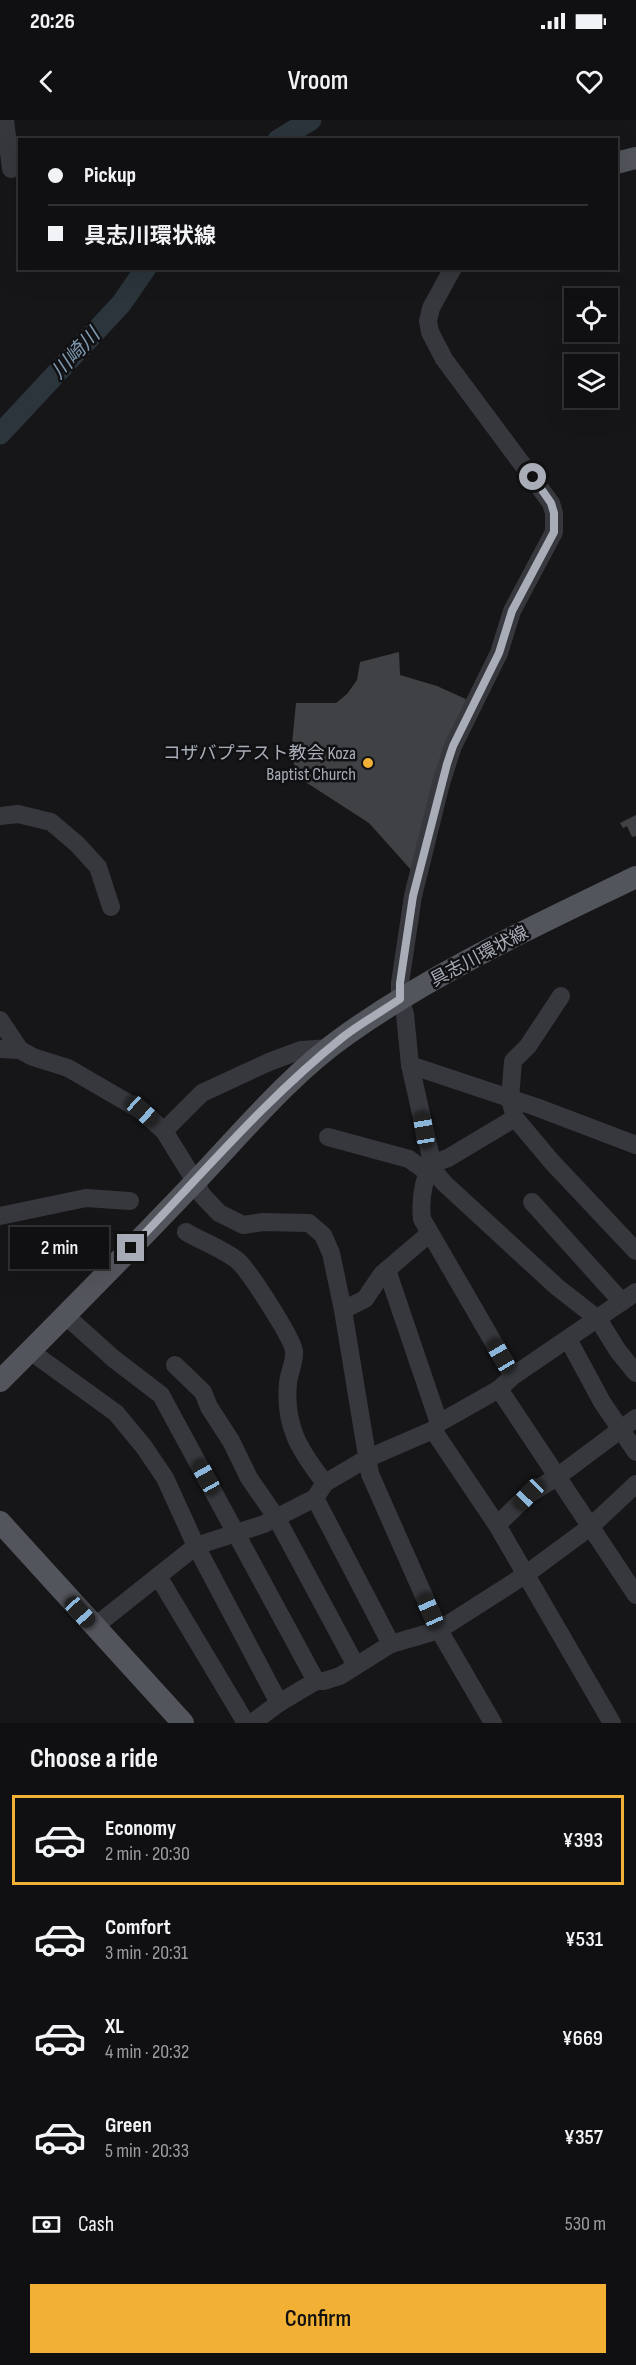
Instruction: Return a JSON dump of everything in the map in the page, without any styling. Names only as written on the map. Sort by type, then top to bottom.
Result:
[{"type":"main road","points":[[618,162],[636,158]]},
{"type":"main road","name":"具志川環状線","points":[[0,1381],[66,1316],[242,1131],[297,1077],[344,1036],[400,999],[488,948],[636,877]]},
{"type":"main road","points":[[0,1522],[183,1723]]},
{"type":"street","points":[[5,120],[11,170]]},
{"type":"street","points":[[452,270],[431,308],[428,321],[430,332],[444,359],[551,503],[555,522],[554,532],[512,611],[499,653],[453,746],[413,896],[400,983],[400,999],[405,1014],[410,1065],[429,1168],[420,1198],[422,1219],[513,1376]]},
{"type":"street","points":[[0,816],[18,814],[51,822],[77,844],[98,867],[111,907]]},
{"type":"street","points":[[561,996],[528,1046],[509,1053],[510,1099],[515,1119],[636,1251]]},
{"type":"street","points":[[0,1020],[20,1050]]},
{"type":"street","points":[[164,1131],[202,1093],[301,1050],[330,1048]]},
{"type":"street","points":[[0,1049],[20,1050],[33,1057],[68,1068],[142,1111],[164,1131],[202,1196],[219,1213],[243,1225],[262,1222],[309,1223],[323,1235],[331,1253],[343,1310],[370,1474],[439,1630],[493,1723]]},
{"type":"street","points":[[410,1065],[636,1145]]},
{"type":"street","points":[[429,1168],[515,1119]]},
{"type":"street","points":[[328,1137],[409,1159],[434,1171],[444,1183],[557,1287],[598,1319],[618,1351],[636,1373]]},
{"type":"street","points":[[0,1216],[86,1198],[130,1201]]},
{"type":"street","points":[[94,1627],[196,1546],[264,1524],[366,1459],[436,1426],[499,1389],[513,1376],[629,1297],[532,1202]]},
{"type":"street","points":[[186,1232],[238,1261],[256,1284],[284,1330],[294,1351],[287,1401],[291,1430],[310,1464],[391,1644]]},
{"type":"street","points":[[343,1310],[365,1299],[387,1270],[430,1233]]},
{"type":"street","points":[[387,1270],[436,1426],[497,1525],[612,1723]]},
{"type":"street","points":[[66,1316],[114,1359],[160,1395],[316,1682]]},
{"type":"street","points":[[568,1339],[602,1402],[636,1452]]},
{"type":"street","points":[[30,1351],[116,1413],[144,1447],[165,1479],[196,1546],[279,1703]]},
{"type":"street","points":[[175,1365],[203,1392],[249,1478],[276,1517],[355,1664]]},
{"type":"street","points":[[499,1389],[636,1595]]},
{"type":"street","points":[[497,1525],[529,1494],[557,1477],[636,1418]]},
{"type":"street","points":[[252,1723],[279,1703],[316,1682],[340,1676],[355,1664],[391,1644],[439,1630],[525,1575],[590,1527],[636,1484]]},
{"type":"street","points":[[158,1576],[246,1723]]},
{"type":"building","name":"コザバプテスト教会 Koza Baptist Church","points":[[399,652],[400,675],[437,686],[470,701],[412,871],[369,823],[307,783],[297,773],[291,754],[296,703],[336,703],[347,694],[357,680],[360,662]]},
{"type":"building","points":[[636,815],[636,836],[632,837],[627,826],[623,828],[620,823]]},
{"type":"waterway","name":"川崎川","points":[[281,138],[311,120]]},
{"type":"waterway","name":"川崎川","points":[[0,434],[121,304],[145,270]]},
{"type":"place","name":"コザバプテスト教会 Koza Baptist Church","points":[[368,763]]},
{"type":"route","points":[[131,1248],[242,1131],[297,1077],[344,1036],[400,999],[400,983],[413,896],[447,764],[453,746],[499,653],[512,611],[554,532],[555,522],[551,503],[533,477]]}]
